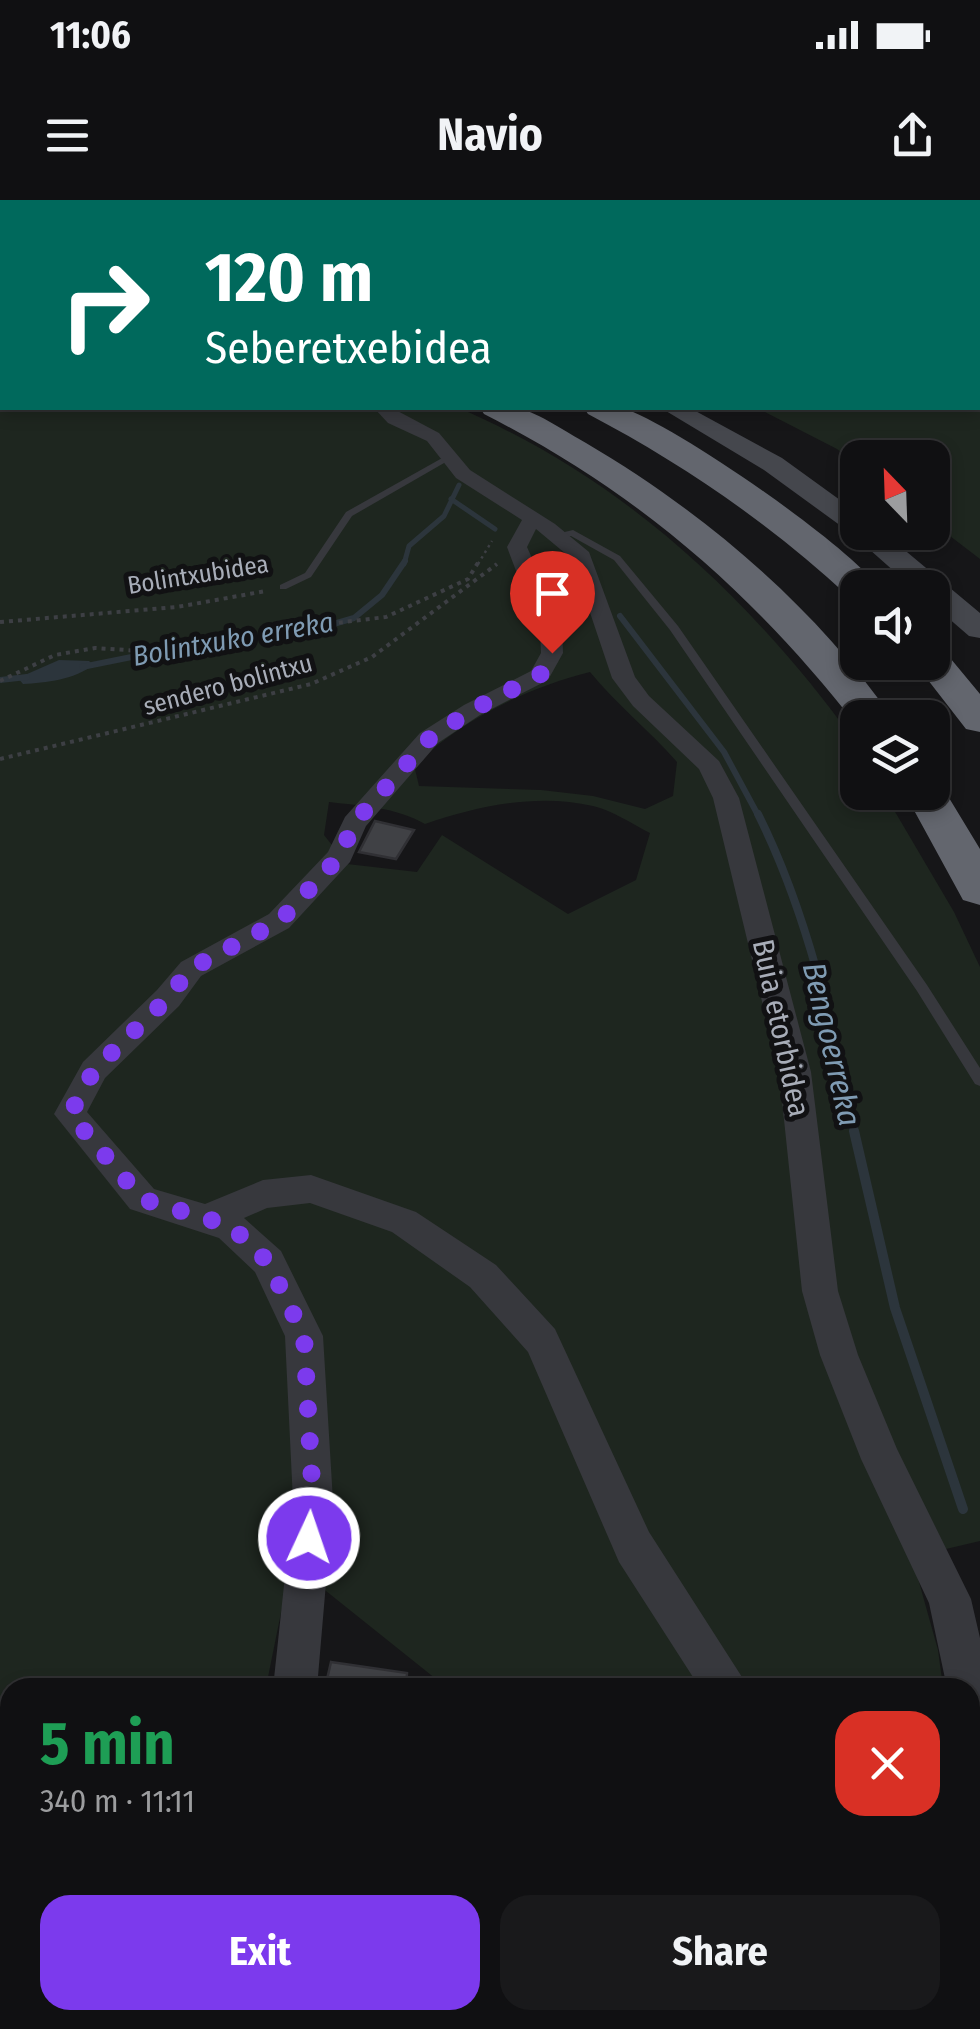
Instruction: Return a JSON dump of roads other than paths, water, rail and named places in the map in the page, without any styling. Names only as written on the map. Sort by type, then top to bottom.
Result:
[{"type":"highway","points":[[499,410],[615,473],[697,532],[774,601],[857,700]]},
{"type":"highway","points":[[603,410],[681,452],[760,505],[840,571]]},
{"type":"highway","points":[[947,680],[980,720]]},
{"type":"highway","points":[[934,810],[980,889]]},
{"type":"street","points":[[384,410],[394,419],[433,437],[448,458]]},
{"type":"street","points":[[677,410],[773,464],[840,514]]},
{"type":"street","name":"Buia etorbidea","points":[[448,458],[463,474],[582,556],[624,678],[641,701],[710,766],[726,798],[796,1072],[820,1292],[839,1355],[881,1459],[950,1599],[968,1678]]},
{"type":"street","points":[[296,1678],[313,1501],[304,1336],[268,1262],[231,1226],[142,1199],[70,1114],[94,1070],[168,998],[190,969],[280,921],[340,856],[354,823],[430,738],[472,710],[540,675],[552,653],[550,600],[529,576],[517,547],[545,527]]},
{"type":"street","points":[[887,550],[910,570]]},
{"type":"street","points":[[950,603],[980,629]]},
{"type":"street","points":[[207,1218],[264,1194],[311,1189],[404,1222],[482,1276],[542,1341],[634,1547],[720,1678]]},
{"type":"lane","name":"Bolintxubidea","points":[[283,587],[308,575],[349,514],[448,458]]},
{"type":"lane","points":[[545,527],[574,533],[616,558],[674,628],[922,988],[980,1080]]},
{"type":"waterway","name":"Bolintxuko erreka","points":[[452,500],[459,485]]},
{"type":"waterway","name":"Bolintxuko erreka","points":[[405,561],[409,546],[444,516],[452,500]]},
{"type":"waterway","name":"Bengoerreka","points":[[452,500],[495,529]]},
{"type":"waterway","name":"Bolintxuko erreka","points":[[82,667],[186,646],[313,630],[354,618],[382,595],[405,561]]},
{"type":"waterway","name":"Bengoerreka","points":[[620,616],[724,752],[759,817]]},
{"type":"waterway","name":"Bolintxuko erreka","points":[[0,680],[27,677]]},
{"type":"waterway","name":"Bengoerreka","points":[[758,814],[805,930],[855,1134]]},
{"type":"waterway","name":"Bengoerreka","points":[[854,1131],[895,1308],[963,1509]]}]
